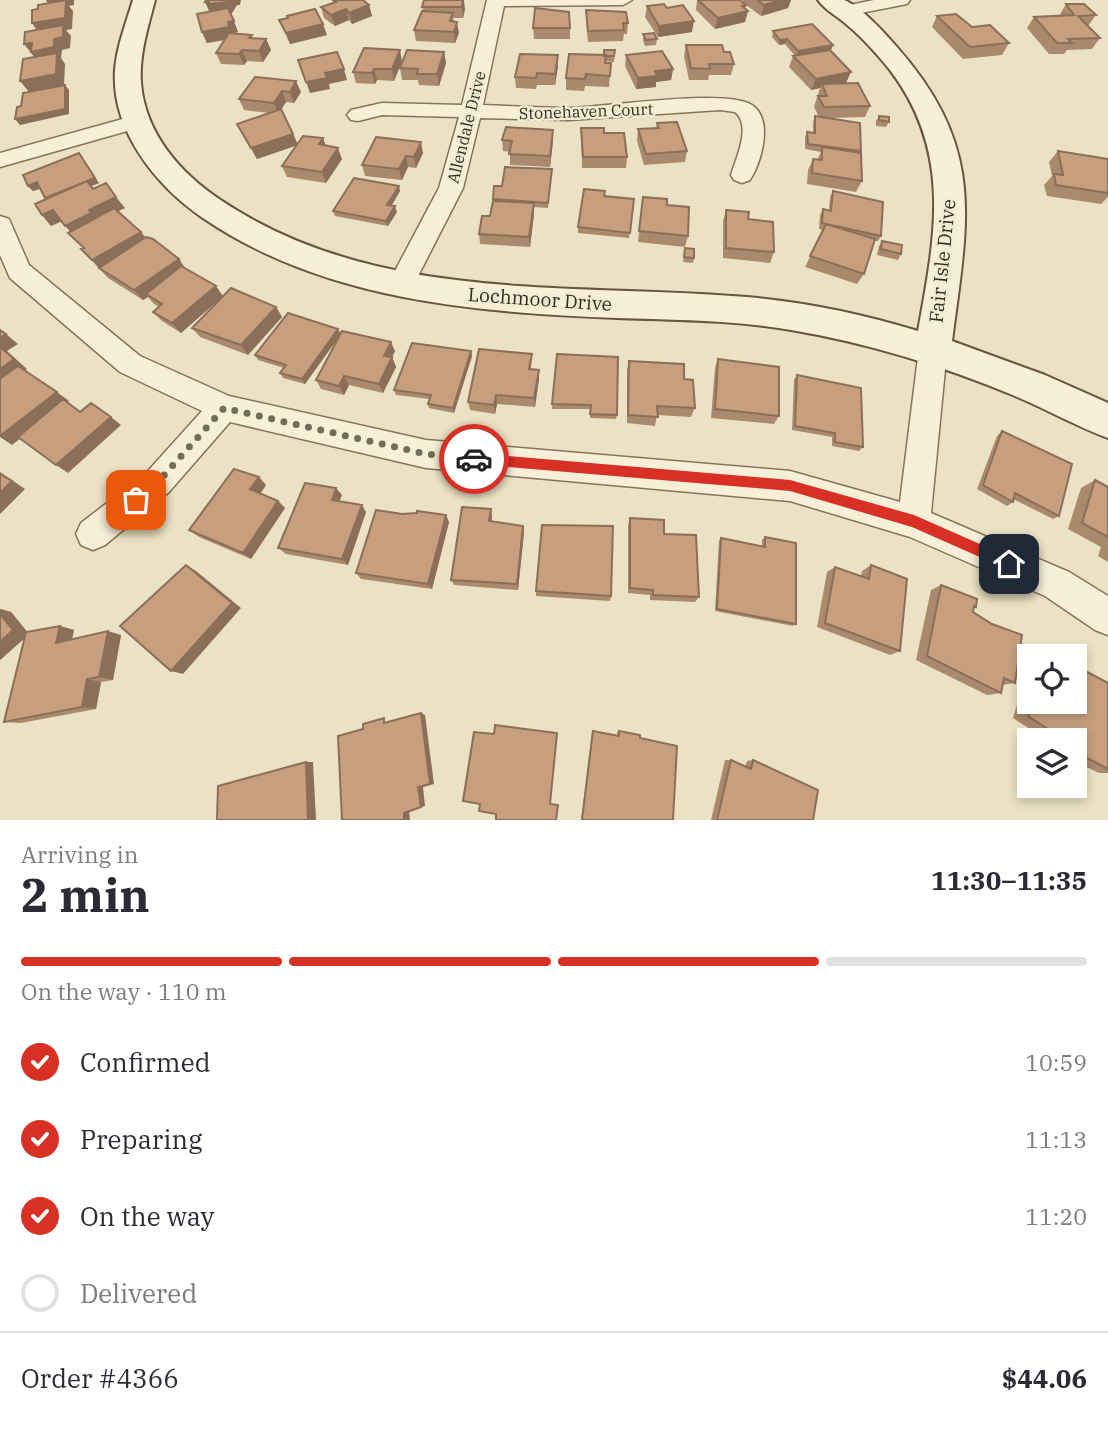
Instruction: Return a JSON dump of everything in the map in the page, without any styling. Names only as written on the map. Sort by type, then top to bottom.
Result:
[{"type":"street","name":"Lochmoor Drive","points":[[144,0],[128,69],[130,95],[137,121],[164,168],[187,192],[214,212],[288,252],[353,274],[400,286],[475,296],[741,309],[838,325],[933,349],[1023,382],[1108,421]]},
{"type":"street","points":[[496,1],[623,0]]},
{"type":"street","points":[[837,6],[901,0]]},
{"type":"street","name":"Allendale Drive","points":[[400,286],[451,188],[496,1]]},
{"type":"street","name":"Fair Isle Drive","points":[[837,6],[886,49],[918,93],[940,139],[948,166],[951,220],[933,349],[914,522]]},
{"type":"street","name":"Stonehaven Court","points":[[358,115],[382,109],[569,114],[720,104],[743,108],[752,117],[754,128],[742,175]]},
{"type":"street","points":[[0,160],[137,121]]},
{"type":"street","points":[[0,225],[9,276],[130,364],[224,408],[426,454],[790,486],[914,522],[1057,584],[1108,617]]},
{"type":"street","points":[[93,534],[158,482],[224,408]]},
{"type":"building","points":[[66,0],[65,18],[32,23],[32,10],[38,9],[38,5]]},
{"type":"building","points":[[206,0],[229,0],[209,4]]},
{"type":"building","points":[[333,0],[363,0],[369,5],[349,13],[346,9],[331,15],[321,7],[336,2]]},
{"type":"building","points":[[424,0],[463,0],[462,7],[422,7]]},
{"type":"building","points":[[698,0],[740,0],[748,11],[718,18]]},
{"type":"building","points":[[757,0],[781,0],[764,5]]},
{"type":"building","points":[[664,4],[667,8],[683,5],[694,21],[659,26],[647,6]]},
{"type":"building","points":[[1066,4],[1084,4],[1096,15],[1078,16],[1100,38],[1068,39],[1072,43],[1057,43],[1034,17],[1074,15]]},
{"type":"building","points":[[228,8],[234,21],[228,22],[229,27],[202,32],[197,14]]},
{"type":"building","points":[[535,8],[569,12],[570,28],[533,28]]},
{"type":"building","points":[[315,9],[323,24],[286,33],[279,20],[288,18],[287,16]]},
{"type":"building","points":[[586,10],[626,12],[628,23],[623,23],[624,30],[588,31]]},
{"type":"building","points":[[422,11],[453,13],[450,21],[457,22],[454,32],[414,30]]},
{"type":"building","points":[[956,14],[972,27],[990,25],[1009,43],[970,47],[937,16]]},
{"type":"building","points":[[812,24],[833,45],[798,51],[787,39],[780,40],[773,31]]},
{"type":"building","points":[[63,25],[63,37],[54,39],[54,47],[31,52],[32,43],[24,44],[25,32]]},
{"type":"building","points":[[229,33],[266,39],[259,51],[216,53]]},
{"type":"building","points":[[654,33],[657,39],[646,40],[643,34]]},
{"type":"building","points":[[686,45],[722,45],[724,52],[730,52],[734,64],[709,64],[710,69],[691,68]]},
{"type":"building","points":[[364,48],[400,50],[392,69],[374,69],[372,73],[353,72]]},
{"type":"building","points":[[407,50],[444,52],[437,74],[417,74],[418,69],[400,68]]},
{"type":"building","points":[[604,50],[615,50],[614,56],[604,56]]},
{"type":"building","points":[[830,50],[851,72],[816,79],[793,56]]},
{"type":"building","points":[[662,51],[673,69],[655,71],[657,76],[638,78],[626,55]]},
{"type":"building","points":[[337,52],[344,69],[325,73],[327,78],[306,82],[298,60]]},
{"type":"building","points":[[57,53],[56,74],[20,81],[23,59]]},
{"type":"building","points":[[520,54],[558,55],[555,74],[537,73],[536,78],[515,77]]},
{"type":"building","points":[[569,54],[606,55],[605,63],[611,63],[610,76],[586,74],[585,79],[566,78]]},
{"type":"building","points":[[255,77],[296,81],[290,92],[282,91],[274,103],[239,99]]},
{"type":"building","points":[[858,83],[870,106],[824,107],[818,96],[827,96],[822,84]]},
{"type":"building","points":[[65,85],[65,109],[15,119],[23,93]]},
{"type":"building","points":[[281,109],[293,134],[251,148],[237,124]]},
{"type":"building","points":[[815,116],[860,123],[861,151],[808,144],[807,132],[815,133]]},
{"type":"building","points":[[879,116],[889,117],[889,122],[879,120]]},
{"type":"building","points":[[677,122],[687,151],[646,154],[638,129],[659,128],[657,123]]},
{"type":"building","points":[[506,127],[553,130],[550,156],[509,154],[512,141],[502,140]]},
{"type":"building","points":[[581,128],[604,128],[604,133],[624,133],[627,157],[583,157]]},
{"type":"building","points":[[303,136],[323,138],[319,144],[338,148],[322,172],[282,166]]},
{"type":"building","points":[[376,137],[421,142],[414,157],[406,156],[399,169],[362,165]]},
{"type":"building","points":[[822,147],[861,153],[862,181],[812,173],[813,159],[822,160]]},
{"type":"building","points":[[1058,151],[1108,159],[1108,193],[1056,185],[1054,174],[1063,175]]},
{"type":"building","points":[[79,153],[95,178],[45,198],[37,182],[28,186],[23,175]]},
{"type":"building","points":[[505,167],[552,169],[548,203],[493,199],[494,186],[502,186]]},
{"type":"building","points":[[354,178],[399,186],[387,205],[395,206],[386,221],[333,211]]},
{"type":"building","points":[[87,181],[93,189],[106,183],[116,197],[65,226],[53,210],[42,215],[35,204]]},
{"type":"building","points":[[584,189],[605,191],[604,196],[634,199],[630,233],[578,227]]},
{"type":"building","points":[[833,191],[883,202],[881,236],[822,223],[823,209],[831,211]]},
{"type":"building","points":[[643,197],[667,199],[667,205],[689,207],[688,236],[639,231]]},
{"type":"building","points":[[493,201],[534,203],[529,237],[479,234],[482,216],[490,216]]},
{"type":"building","points":[[114,208],[141,232],[92,260],[68,233]]},
{"type":"building","points":[[726,210],[749,212],[748,219],[773,222],[774,252],[726,248]]},
{"type":"building","points":[[826,224],[875,239],[864,274],[810,256]]},
{"type":"building","points":[[146,237],[153,239],[179,259],[134,290],[99,268]]},
{"type":"building","points":[[882,241],[902,245],[901,254],[881,249]]},
{"type":"building","points":[[685,248],[694,249],[694,258],[684,257]]},
{"type":"building","points":[[181,266],[216,286],[172,323],[153,312],[162,304],[146,294]]},
{"type":"building","points":[[231,288],[276,307],[241,345],[192,328]]},
{"type":"building","points":[[288,313],[338,329],[302,379],[280,373],[286,365],[255,355]]},
{"type":"building","points":[[342,331],[391,342],[384,356],[392,357],[379,384],[344,376],[339,386],[316,380]]},
{"type":"building","points":[[412,343],[471,351],[453,408],[428,404],[431,395],[394,390]]},
{"type":"building","points":[[0,347],[14,359],[0,369]]},
{"type":"building","points":[[479,349],[532,354],[529,369],[539,370],[534,398],[496,395],[494,405],[468,402]]},
{"type":"building","points":[[557,354],[618,357],[617,415],[590,414],[591,405],[552,404]]},
{"type":"building","points":[[718,359],[779,367],[779,416],[715,409]]},
{"type":"building","points":[[629,361],[684,364],[684,379],[693,380],[695,408],[657,406],[658,417],[628,415]]},
{"type":"building","points":[[18,366],[57,392],[0,436],[0,379]]},
{"type":"building","points":[[797,375],[861,388],[863,447],[835,442],[835,433],[795,426]]},
{"type":"building","points":[[63,399],[80,412],[91,403],[111,417],[56,465],[18,437]]},
{"type":"building","points":[[1002,431],[1072,464],[1059,516],[1015,493],[1013,502],[983,485]]},
{"type":"building","points":[[234,469],[259,477],[250,489],[278,501],[243,553],[189,530]]},
{"type":"building","points":[[0,474],[12,481],[0,493]]},
{"type":"building","points":[[1095,480],[1108,487],[1108,537],[1082,523]]},
{"type":"building","points":[[305,483],[336,488],[332,500],[362,505],[342,559],[278,548]]},
{"type":"building","points":[[462,507],[491,509],[489,521],[523,526],[517,584],[451,580]]},
{"type":"building","points":[[376,510],[402,514],[417,511],[446,515],[428,584],[356,573]]},
{"type":"building","points":[[630,518],[664,520],[664,534],[696,535],[699,597],[653,595],[653,590],[630,588]]},
{"type":"building","points":[[542,525],[613,526],[611,596],[536,591]]},
{"type":"building","points":[[765,537],[796,543],[796,624],[717,609],[721,538],[765,547]]},
{"type":"building","points":[[186,565],[232,603],[171,671],[120,626]]},
{"type":"building","points":[[871,565],[907,579],[900,651],[825,623],[835,567],[869,579]]},
{"type":"building","points":[[941,585],[977,599],[973,612],[992,624],[1022,635],[1021,644],[1017,644],[1015,683],[1004,678],[1001,693],[927,656]]},
{"type":"building","points":[[0,614],[13,630],[0,642]]},
{"type":"building","points":[[60,626],[56,643],[108,631],[99,677],[87,679],[82,707],[4,722],[26,632]]},
{"type":"building","points":[[1087,672],[1108,683],[1108,769],[1087,758],[1087,728],[1046,728],[1028,716],[1087,714]]},
{"type":"building","points":[[421,713],[430,784],[418,787],[421,807],[404,813],[404,820],[342,820],[338,736],[363,729],[363,724],[384,718],[384,723]]},
{"type":"building","points":[[495,725],[557,733],[550,804],[558,805],[556,820],[496,820],[496,814],[479,811],[480,804],[463,801],[474,732],[494,734]]},
{"type":"building","points":[[593,731],[619,736],[619,731],[677,746],[673,820],[582,820]]},
{"type":"building","points":[[731,760],[751,769],[753,760],[818,790],[813,820],[717,820]]},
{"type":"building","points":[[306,762],[308,820],[217,820],[218,786]]},
{"type":"way so far","points":[[136,500],[158,482],[224,408],[426,454],[474,459]]},
{"type":"route","points":[[474,459],[790,486],[914,522],[1009,564]]}]
